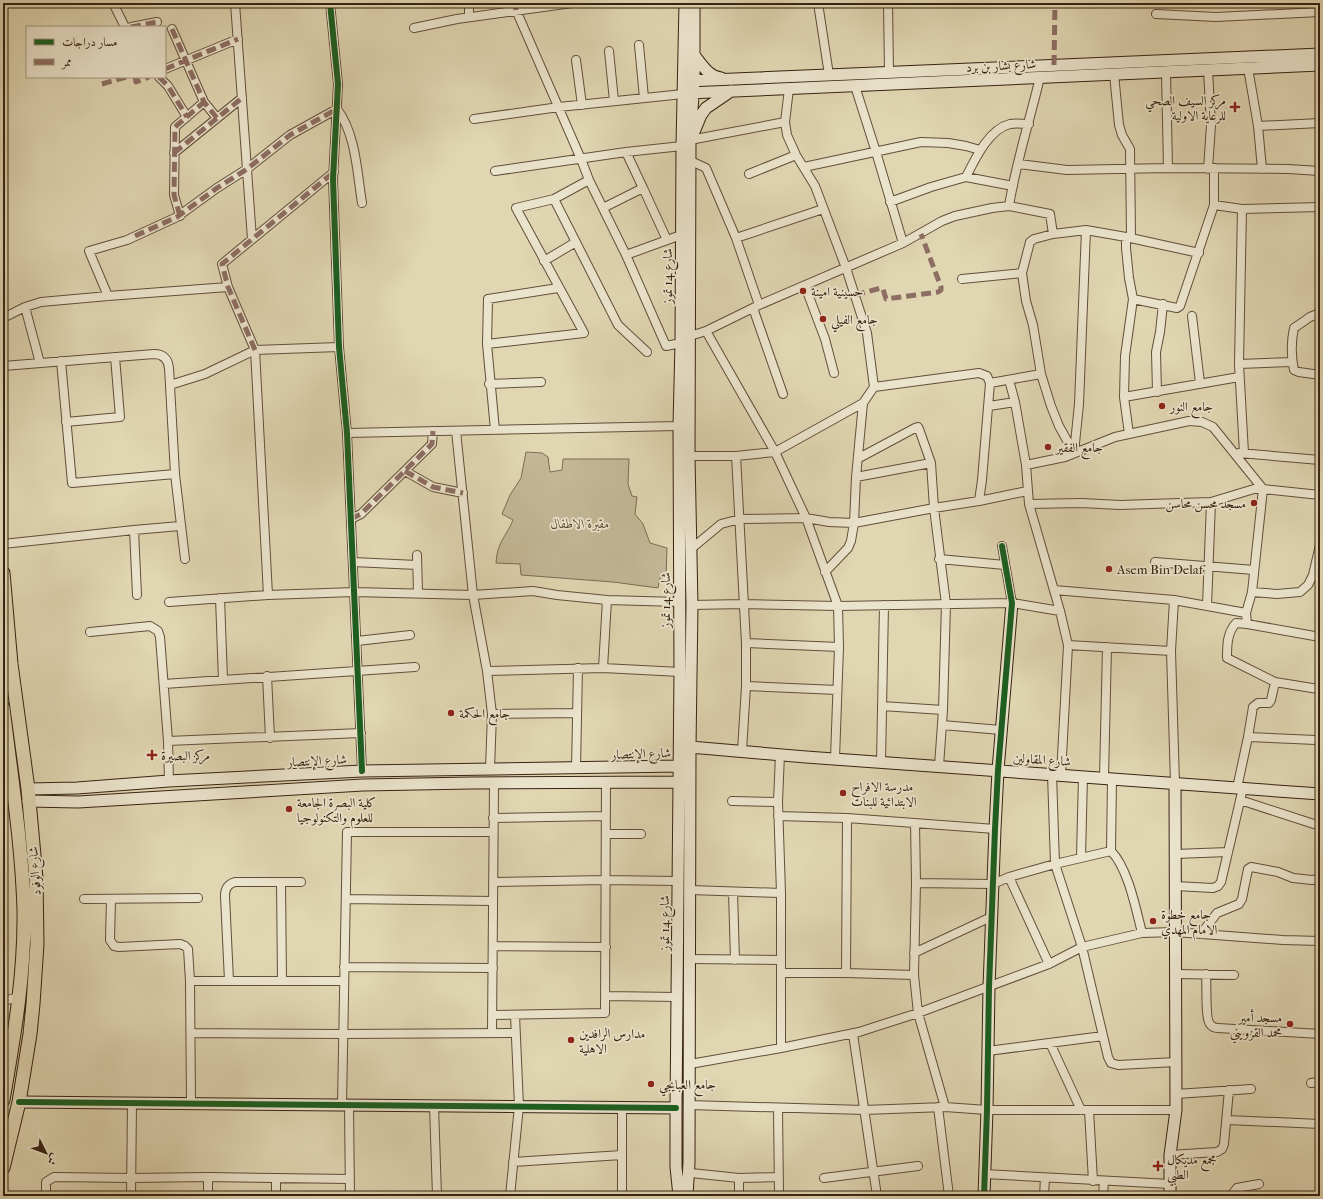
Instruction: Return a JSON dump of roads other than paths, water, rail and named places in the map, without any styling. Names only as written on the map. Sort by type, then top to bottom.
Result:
[{"type":"main road","name":"شارع 14 تموز","points":[[685,3],[689,81]]},
{"type":"main road","name":"شارع 14 تموز","points":[[680,1196],[676,1167],[676,1108],[680,672],[679,426],[681,235],[688,93],[694,55],[694,3]]},
{"type":"main road","name":"شارع بشار بن برد","points":[[689,81],[1320,54]]},
{"type":"main road","points":[[694,55],[713,77],[726,79]]},
{"type":"main road","name":"شارع بشار بن برد","points":[[688,93],[1320,65]]},
{"type":"main road","points":[[686,143],[706,108],[731,91]]},
{"type":"main road","name":"شارع 14 تموز","points":[[686,143],[691,161],[690,456],[692,605],[690,747],[690,1168],[687,1196]]},
{"type":"main road","name":"شارع الوفود","points":[[3,572],[11,664],[28,795],[36,878],[36,944],[30,1034],[19,1102],[3,1168]]},
{"type":"main road","points":[[984,1196],[991,917],[995,829],[1001,730],[1012,603]]},
{"type":"main road","name":"شارع الوفود","points":[[3,708],[22,874],[24,911],[23,946],[17,1021],[3,1100]]},
{"type":"main road","name":"شارع المقاولين","points":[[690,747],[1320,794]]},
{"type":"main road","name":"شارع الإنتصار","points":[[28,795],[77,788],[169,781],[362,771],[679,766]]},
{"type":"main road","points":[[636,767],[636,782]]},
{"type":"main road","points":[[28,795],[78,802],[363,785],[679,782]]},
{"type":"main road","points":[[1170,1196],[1170,1155],[1176,1110],[1175,783]]},
{"type":"main road","points":[[77,788],[78,802]]},
{"type":"main road","points":[[19,1102],[676,1108]]},
{"type":"main road","points":[[676,1167],[676,1196]]},
{"type":"main road","points":[[690,1168],[692,1196]]},
{"type":"street","points":[[113,3],[124,26]]},
{"type":"street","points":[[235,3],[252,238]]},
{"type":"street","points":[[330,3],[338,84],[334,172],[339,347],[347,433],[362,771]]},
{"type":"street","points":[[469,3],[469,17]]},
{"type":"street","points":[[414,28],[515,6],[572,3]]},
{"type":"street","points":[[818,3],[829,75]]},
{"type":"street","points":[[888,3],[889,72]]},
{"type":"street","points":[[515,6],[581,158],[589,180],[626,256],[666,346],[681,343]]},
{"type":"street","points":[[1156,14],[1216,17],[1320,12]]},
{"type":"street","points":[[137,26],[157,22]]},
{"type":"street","points":[[172,29],[204,102],[217,118]]},
{"type":"street","points":[[166,69],[238,39]]},
{"type":"street","points":[[639,45],[644,98]]},
{"type":"street","points":[[609,51],[614,101]]},
{"type":"street","points":[[576,60],[582,105]]},
{"type":"street","points":[[1248,68],[1258,126],[1262,169]]},
{"type":"street","points":[[1133,299],[1177,308],[1180,306],[1199,253],[1214,205],[1211,169],[1208,70]]},
{"type":"street","points":[[1166,72],[1168,168]]},
{"type":"street","points":[[1114,74],[1119,125],[1122,135],[1130,149],[1131,168],[1128,237],[1126,248],[1133,299],[1125,356],[1124,397],[1129,434]]},
{"type":"street","points":[[1009,206],[1012,186],[1019,164],[1040,77]]},
{"type":"street","points":[[160,78],[168,86],[187,117]]},
{"type":"street","points":[[855,86],[903,243]]},
{"type":"street","points":[[690,456],[736,456],[775,452],[863,402],[874,387],[867,333],[846,268],[815,186],[796,155],[787,135],[785,122],[789,89]]},
{"type":"street","points":[[474,118],[688,93]]},
{"type":"street","points":[[174,153],[242,98]]},
{"type":"street","points":[[180,216],[174,195],[175,127],[204,102]]},
{"type":"street","points":[[108,296],[90,252],[127,240],[180,216],[217,188],[247,169],[290,135],[337,109]]},
{"type":"street","points":[[337,109],[344,119],[351,135],[362,203]]},
{"type":"street","points":[[495,171],[686,143],[785,122]]},
{"type":"street","points":[[1258,126],[1320,123]]},
{"type":"street","points":[[966,177],[980,150],[997,131],[1010,124],[1029,124]]},
{"type":"street","points":[[804,167],[921,142],[966,146],[980,150]]},
{"type":"street","points":[[626,152],[667,240]]},
{"type":"street","points":[[749,174],[796,155]]},
{"type":"street","points":[[691,161],[706,168],[736,238],[783,394]]},
{"type":"street","points":[[1019,164],[1067,170],[1168,168],[1320,171]]},
{"type":"street","points":[[268,595],[255,350],[228,287],[222,264],[334,172]]},
{"type":"street","points":[[890,202],[931,186],[966,177],[1012,186]]},
{"type":"street","points":[[487,344],[584,333],[558,288],[516,208],[554,199],[589,180]]},
{"type":"street","points":[[603,208],[643,188]]},
{"type":"street","points":[[554,199],[618,325],[647,352]]},
{"type":"street","points":[[1214,205],[1242,209],[1320,207]]},
{"type":"street","points":[[690,336],[706,331],[756,307],[903,243],[942,221],[955,216],[1009,206],[1050,214],[1053,234]]},
{"type":"street","points":[[736,238],[823,208]]},
{"type":"street","points":[[1242,209],[1239,377],[1244,453]]},
{"type":"street","points":[[1074,453],[1079,404],[1086,230]]},
{"type":"street","points":[[1074,453],[1050,406],[1041,374],[1033,325],[1026,301],[1022,272],[1030,242],[1034,239],[1053,234],[1086,230],[1128,237],[1199,253]]},
{"type":"street","points":[[626,256],[681,235]]},
{"type":"street","points":[[544,261],[576,242]]},
{"type":"street","points":[[962,279],[1022,272]]},
{"type":"street","points":[[805,286],[825,339],[834,373]]},
{"type":"street","points":[[3,318],[26,307],[41,302],[228,287]]},
{"type":"street","points":[[495,430],[487,344],[488,299],[558,288]]},
{"type":"street","points":[[1157,392],[1156,352],[1163,304]]},
{"type":"street","points":[[26,307],[40,363]]},
{"type":"street","points":[[1320,314],[1310,317],[1294,328],[1292,338],[1292,362],[1294,370],[1320,375]]},
{"type":"street","points":[[1192,316],[1200,383]]},
{"type":"street","points":[[706,331],[775,452],[806,518],[838,606],[839,647],[835,758]]},
{"type":"street","points":[[170,384],[204,374],[255,350],[339,347]]},
{"type":"street","points":[[3,366],[154,354],[163,356],[169,363],[175,474],[185,559]]},
{"type":"street","points":[[66,422],[120,417],[116,357]]},
{"type":"street","points":[[60,361],[72,483],[175,474]]},
{"type":"street","points":[[1239,364],[1292,362]]},
{"type":"street","points":[[874,387],[979,372],[987,376],[990,383],[989,406],[982,480],[978,501]]},
{"type":"street","points":[[990,383],[1041,374]]},
{"type":"street","points":[[1124,397],[1239,377]]},
{"type":"street","points":[[1009,380],[1015,402],[1026,465],[1029,504],[1060,611],[1068,645],[1057,774],[1055,864],[1082,948],[1108,1057],[1111,1063],[1118,1065],[1176,1062]]},
{"type":"street","points":[[490,384],[541,382]]},
{"type":"street","points":[[825,572],[848,548],[851,541],[854,523],[856,477],[859,458],[863,402]]},
{"type":"street","points":[[989,406],[1015,402]]},
{"type":"street","points":[[1026,465],[1065,457],[1115,437],[1189,421],[1202,422],[1212,427],[1262,489],[1252,592],[1246,613],[1247,624]]},
{"type":"street","points":[[347,433],[679,426]]},
{"type":"street","points":[[859,458],[918,427],[931,463],[934,508],[946,604],[943,710],[939,766]]},
{"type":"street","points":[[351,519],[361,514],[432,444],[433,431]]},
{"type":"street","points":[[456,431],[473,595],[487,671],[492,714],[490,768]]},
{"type":"street","points":[[1233,453],[1320,460]]},
{"type":"street","points":[[736,456],[746,643],[746,686],[742,751]]},
{"type":"street","points":[[856,477],[931,463]]},
{"type":"street","points":[[405,471],[433,487],[463,493]]},
{"type":"street","points":[[1029,504],[1081,503],[1120,505],[1212,502],[1254,489],[1320,495]]},
{"type":"street","points":[[691,549],[721,524],[740,519],[806,518],[830,522],[854,523],[1027,491]]},
{"type":"street","points":[[1207,606],[1212,502]]},
{"type":"street","points":[[3,544],[180,526]]},
{"type":"street","points":[[134,530],[137,595]]},
{"type":"street","points":[[1252,592],[1277,594],[1300,592],[1308,585],[1313,575],[1320,545]]},
{"type":"street","points":[[1002,546],[1012,603]]},
{"type":"street","points":[[417,555],[418,594]]},
{"type":"street","points":[[940,560],[1005,564]]},
{"type":"street","points":[[353,562],[417,565]]},
{"type":"street","points":[[1155,562],[1254,570]]},
{"type":"street","points":[[1054,590],[1174,600],[1246,613]]},
{"type":"street","points":[[169,602],[268,595],[354,592],[473,595],[533,591],[607,600],[679,602]]},
{"type":"street","points":[[220,598],[223,680]]},
{"type":"street","points":[[603,668],[607,600]]},
{"type":"street","points":[[1174,600],[1171,651],[1175,783]]},
{"type":"street","points":[[692,605],[743,604],[838,606],[1012,603],[1060,611]]},
{"type":"street","points":[[881,762],[884,605]]},
{"type":"street","points":[[1320,637],[1236,623],[1230,629],[1227,643],[1227,658],[1275,682],[1318,689],[1320,691]]},
{"type":"street","points":[[90,632],[147,626],[156,629],[160,634],[168,741],[169,781]]},
{"type":"street","points":[[357,641],[410,635]]},
{"type":"street","points":[[746,643],[839,647]]},
{"type":"street","points":[[1068,645],[1171,651]]},
{"type":"street","points":[[1107,647],[1108,778],[1111,851],[1117,856],[1123,870],[1142,933]]},
{"type":"street","points":[[164,684],[415,667]]},
{"type":"street","points":[[576,768],[578,668]]},
{"type":"street","points":[[487,671],[603,668],[680,672]]},
{"type":"street","points":[[267,676],[270,738]]},
{"type":"street","points":[[1175,886],[1213,888],[1218,886],[1221,882],[1240,800],[1240,788],[1253,707],[1258,703],[1269,703],[1275,682]]},
{"type":"street","points":[[746,686],[837,690]]},
{"type":"street","points":[[882,706],[943,710]]},
{"type":"street","points":[[492,714],[577,713]]},
{"type":"street","points":[[942,725],[1001,730]]},
{"type":"street","points":[[168,741],[270,738],[361,733]]},
{"type":"street","points":[[1248,737],[1316,740],[1320,737]]},
{"type":"street","points":[[780,754],[778,816],[781,893],[781,1048]]},
{"type":"street","points":[[1080,858],[1083,776]]},
{"type":"street","points":[[492,1033],[494,783]]},
{"type":"street","points":[[492,1015],[605,1013],[606,783]]},
{"type":"street","points":[[1240,800],[1320,826]]},
{"type":"street","points":[[732,801],[778,802]]},
{"type":"street","points":[[493,818],[606,816]]},
{"type":"street","points":[[778,816],[847,818],[995,829]]},
{"type":"street","points":[[846,973],[847,818]]},
{"type":"street","points":[[915,823],[916,883],[914,975],[918,1013],[942,1107],[949,1196]]},
{"type":"street","points":[[350,1196],[343,1034],[346,832],[493,832]]},
{"type":"street","points":[[606,834],[641,834]]},
{"type":"street","points":[[916,883],[993,884],[1009,877],[1055,864],[1111,851]]},
{"type":"street","points":[[1175,854],[1228,852]]},
{"type":"street","points":[[1201,934],[1217,913],[1239,904],[1242,899],[1248,869],[1251,867],[1278,872],[1293,878],[1312,880],[1320,879]]},
{"type":"street","points":[[1009,877],[1049,964]]},
{"type":"street","points":[[493,882],[678,880]]},
{"type":"street","points":[[228,981],[225,896],[228,885],[235,882],[301,882]]},
{"type":"street","points":[[281,882],[282,981]]},
{"type":"street","points":[[690,890],[781,893]]},
{"type":"street","points":[[733,892],[735,960]]},
{"type":"street","points":[[84,899],[198,898]]},
{"type":"street","points":[[111,899],[110,937],[112,944],[119,947],[182,944],[187,947],[189,952],[191,1103]]},
{"type":"street","points":[[346,899],[493,901]]},
{"type":"street","points":[[914,953],[991,917]]},
{"type":"street","points":[[690,1064],[853,1034],[918,1013],[989,987],[1049,964],[1082,948],[1142,933],[1176,932],[1283,940],[1320,941]]},
{"type":"street","points":[[493,946],[606,947]]},
{"type":"street","points":[[690,959],[781,960]]},
{"type":"street","points":[[344,967],[493,968]]},
{"type":"street","points":[[781,974],[846,973],[914,975]]},
{"type":"street","points":[[1176,974],[1234,975]]},
{"type":"street","points":[[1206,974],[1207,1016],[1208,1024],[1212,1027],[1320,1034]]},
{"type":"street","points":[[190,981],[344,981]]},
{"type":"street","points":[[606,996],[677,997]]},
{"type":"street","points":[[3,1001],[19,997]]},
{"type":"street","points":[[510,1196],[519,1106],[515,1015]]},
{"type":"street","points":[[191,1033],[515,1033]]},
{"type":"street","points":[[853,1034],[877,1196]]},
{"type":"street","points":[[988,1050],[1103,1036]]},
{"type":"street","points":[[1050,1042],[1085,1110],[1093,1181]]},
{"type":"street","points":[[1310,1083],[1320,1082]]},
{"type":"street","points":[[1176,1094],[1251,1089]]},
{"type":"street","points":[[1170,1155],[1217,1152],[1222,1149],[1227,1120],[1229,1090]]},
{"type":"street","points":[[131,1196],[132,1103]]},
{"type":"street","points":[[689,1105],[864,1110],[942,1107],[987,1110],[1176,1110]]},
{"type":"street","points":[[434,1106],[437,1196]]},
{"type":"street","points":[[622,1107],[622,1196]]},
{"type":"street","points":[[778,1108],[779,1196]]},
{"type":"street","points":[[1227,1120],[1320,1124]]},
{"type":"street","points":[[513,1162],[622,1155]]},
{"type":"street","points":[[824,1178],[918,1166]]},
{"type":"street","points":[[690,1168],[739,1178],[779,1177]]},
{"type":"street","points":[[984,1174],[1170,1184]]},
{"type":"street","points":[[46,1196],[46,1182],[54,1177],[350,1179]]},
{"type":"street","points":[[208,1177],[208,1196]]},
{"type":"street","points":[[276,1178],[276,1196]]},
{"type":"street","points":[[739,1178],[739,1196]]},
{"type":"street","points":[[1044,1196],[1045,1178]]},
{"type":"street","points":[[1103,1196],[1104,1181]]},
{"type":"street","points":[[1234,1196],[1237,1188],[1259,1184]]},
{"type":"place","name":"مركز السيف الصحي للرعاية الاولية","points":[[1235,107]]},
{"type":"place","name":"حسينية امينة","points":[[803,291]]},
{"type":"place","name":"جامع الفيلي","points":[[823,319]]},
{"type":"place","name":"جامع النور","points":[[1162,406]]},
{"type":"place","name":"جامع الفقير","points":[[1048,447]]},
{"type":"place","name":"مسجد محسن محاسن","points":[[1254,503]]},
{"type":"place","name":"Asem Bin Delaf","points":[[1109,569]]},
{"type":"place","name":"جامع الحكمة","points":[[451,713]]},
{"type":"place","name":"مركز البصيرة","points":[[152,755]]},
{"type":"place","name":"مدرسة اﻻفراح اﻻبتدائية للبنات","points":[[843,793]]},
{"type":"place","name":"كلية البصرة الجامعة للعلوم والتكنولوجيا","points":[[289,809]]},
{"type":"place","name":"جامع خطوة الامام المهدي","points":[[1153,921]]},
{"type":"place","name":"مسجد أمير محمد القزويني","points":[[1290,1024]]},
{"type":"place","name":"مدارس الرافدين اﻻهلية","points":[[571,1040]]},
{"type":"place","name":"جامع العبايجي","points":[[651,1084]]},
{"type":"place","name":"مجمع مديكال الطبي","points":[[1158,1166]]},
{"type":"park label","name":"مقبرة الاطفال","points":[[580,523]]}]
